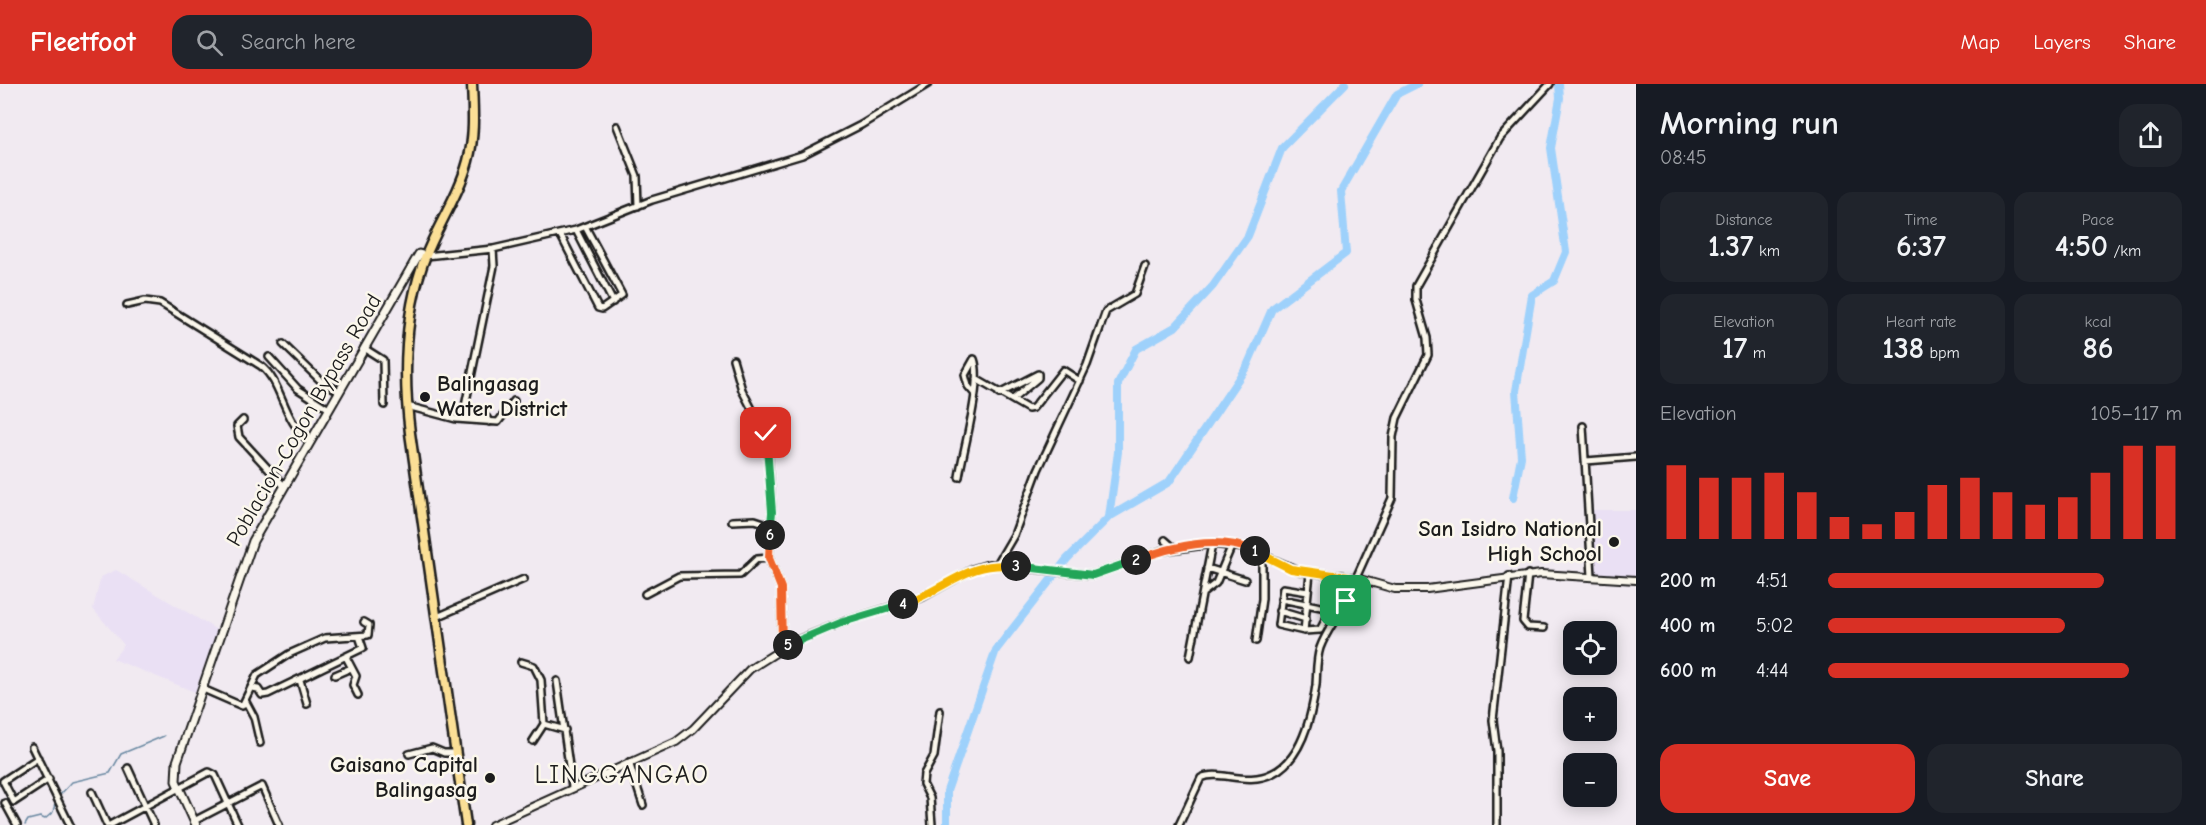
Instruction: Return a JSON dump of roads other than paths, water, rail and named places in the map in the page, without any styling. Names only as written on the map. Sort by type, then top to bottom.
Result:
[{"type":"highway","points":[[466,825],[406,406],[408,331],[426,256],[468,163],[474,123],[472,84]]},
{"type":"main road","name":"Poblacion-Cogon Bypass Road","points":[[178,787],[175,775],[177,762],[248,552],[419,254],[426,256]]},
{"type":"main road","points":[[178,787],[192,824]]},
{"type":"street","points":[[426,256],[493,249],[586,228],[638,206],[818,150],[928,84]]},
{"type":"street","points":[[1308,592],[1284,587],[1278,625],[1304,631],[1320,630],[1392,498],[1393,437],[1397,418],[1428,355],[1427,338],[1416,300],[1416,286],[1500,138],[1550,84]]},
{"type":"street","points":[[617,126],[637,176],[638,206]]},
{"type":"street","points":[[560,234],[598,308],[602,309],[622,297],[586,228]]},
{"type":"street","points":[[576,230],[613,302]]},
{"type":"street","points":[[489,422],[487,418],[466,415],[464,411],[494,266],[493,249]]},
{"type":"street","points":[[997,564],[1014,536],[1038,470],[1080,381],[1106,311],[1135,294],[1145,266]]},
{"type":"street","points":[[128,305],[145,301],[160,303],[261,366],[270,375],[292,423],[310,442]]},
{"type":"street","points":[[283,344],[321,381],[339,391]]},
{"type":"street","points":[[364,348],[383,360],[384,405]]},
{"type":"street","points":[[269,357],[298,389],[329,409]]},
{"type":"street","points":[[733,359],[742,390],[766,433],[769,558],[781,588],[782,648]]},
{"type":"street","points":[[958,477],[974,393],[976,379],[975,360],[973,359],[965,377],[974,393]]},
{"type":"street","points":[[976,379],[1027,409],[1032,409],[1063,370],[1080,381]]},
{"type":"street","points":[[999,394],[1032,375],[1038,374],[1038,378],[1013,399]]},
{"type":"street","points":[[406,406],[456,419],[489,422],[502,419],[514,401]]},
{"type":"street","points":[[243,420],[237,426],[239,437],[285,486]]},
{"type":"street","points":[[1583,426],[1592,576]]},
{"type":"street","points":[[1586,461],[1636,457]]},
{"type":"street","points":[[732,521],[755,520],[770,525]]},
{"type":"street","points":[[1165,540],[1174,548]]},
{"type":"street","points":[[492,825],[669,745],[687,734],[750,669],[782,648],[836,624],[923,597],[981,566],[997,564],[1075,574],[1099,574],[1174,548],[1212,544],[1232,545],[1262,555],[1291,569],[1349,577],[1395,589],[1413,590],[1528,574],[1636,580]]},
{"type":"street","points":[[1190,657],[1212,544]]},
{"type":"street","points":[[1203,593],[1214,585],[1232,545]]},
{"type":"street","points":[[1256,640],[1262,599],[1262,555]]},
{"type":"street","points":[[645,594],[679,576],[740,575],[757,559],[769,558]]},
{"type":"street","points":[[1208,568],[1245,580]]},
{"type":"street","points":[[1304,631],[1310,573]]},
{"type":"street","points":[[1528,574],[1523,621],[1528,627],[1544,628]]},
{"type":"street","points":[[1497,825],[1497,751],[1493,720],[1509,576]]},
{"type":"street","points":[[1179,825],[1201,778],[1210,776],[1241,780],[1259,779],[1282,768],[1295,753],[1312,705],[1321,647],[1346,601],[1349,577]]},
{"type":"street","points":[[437,617],[524,579]]},
{"type":"street","points":[[1281,599],[1331,609]]},
{"type":"street","points":[[1279,611],[1306,619]]},
{"type":"street","points":[[203,689],[235,705],[242,706],[258,674],[294,652],[325,638],[353,634],[368,635],[369,625],[364,622]]},
{"type":"street","points":[[252,687],[267,695],[300,680],[363,648],[359,636]]},
{"type":"street","points":[[346,657],[356,677],[353,685],[358,695]]},
{"type":"street","points":[[521,662],[534,666],[539,676],[542,727],[534,741]]},
{"type":"street","points":[[335,675],[351,668]]},
{"type":"street","points":[[300,680],[307,704]]},
{"type":"street","points":[[557,681],[566,730],[572,787]]},
{"type":"street","points":[[246,702],[256,722],[260,743]]},
{"type":"street","points":[[932,825],[930,798],[922,784],[927,767],[934,756],[940,711]]},
{"type":"street","points":[[542,727],[566,730]]},
{"type":"street","points":[[32,747],[70,825]]},
{"type":"street","points":[[410,754],[432,748],[444,753],[455,753]]},
{"type":"street","points":[[38,758],[3,781],[14,802],[49,779]]},
{"type":"street","points":[[629,762],[643,805]]},
{"type":"street","points":[[128,768],[154,825]]},
{"type":"street","points":[[92,792],[108,825],[178,787],[212,772],[237,825]]},
{"type":"street","points":[[192,824],[259,786],[264,788],[278,825]]},
{"type":"street","points":[[4,803],[17,825]]},
{"type":"waterway","points":[[1109,517],[1118,452],[1118,384],[1136,349],[1175,327],[1213,286],[1248,236],[1282,148],[1345,84]]},
{"type":"waterway","points":[[947,825],[947,791],[996,650],[1067,559],[1109,517],[1169,482],[1247,366],[1272,309],[1346,253],[1341,191],[1397,94],[1417,84]]},
{"type":"waterway","points":[[1513,498],[1521,457],[1516,391],[1532,295],[1554,281],[1566,252],[1551,148],[1560,98],[1559,84]]},
{"type":"waterway","points":[[59,796],[72,782],[110,773],[121,754],[164,736]]},
{"type":"waterway","points":[[25,825],[28,820],[40,817],[45,819],[53,812],[56,800]]},
{"type":"place","name":"Balingasag Water District","points":[[425,397]]},
{"type":"place","name":"San Isidro National High School","points":[[1614,542]]},
{"type":"place","name":"Gaisano Capital Balingasag","points":[[490,778]]},
{"type":"district","name":"LINGGANGAO","points":[[622,775]]}]
